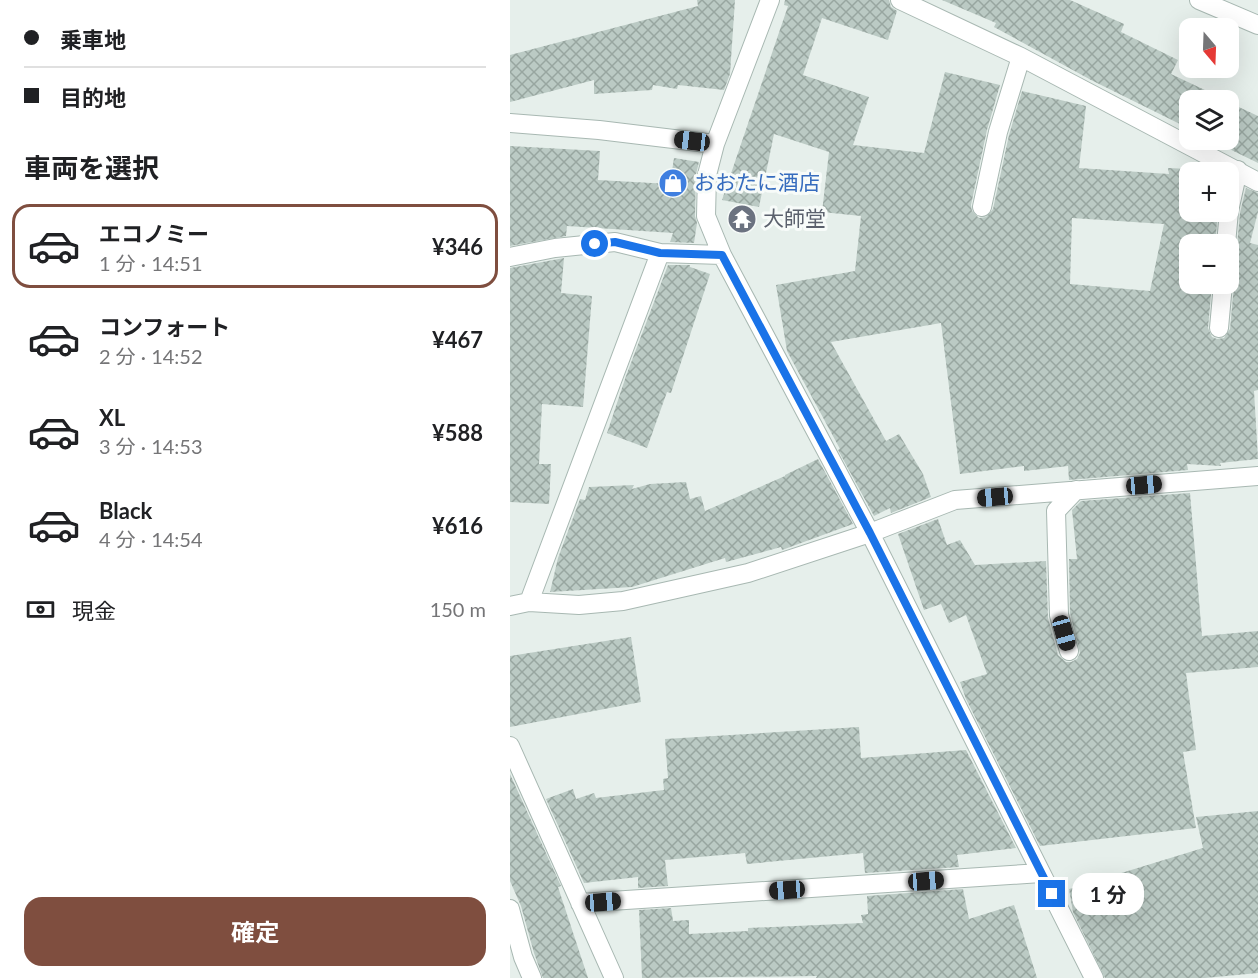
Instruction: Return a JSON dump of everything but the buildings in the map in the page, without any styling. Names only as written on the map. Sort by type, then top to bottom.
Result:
[{"type":"street","points":[[770,0],[715,144],[707,175],[706,216],[722,255],[870,533],[1094,978]]},
{"type":"street","points":[[900,0],[1021,57],[1223,162]]},
{"type":"street","points":[[1212,2],[1258,25]]},
{"type":"street","points":[[982,207],[998,132],[1021,57]]},
{"type":"street","points":[[510,123],[599,130],[715,144]]},
{"type":"street","points":[[1239,171],[1258,182]]},
{"type":"street","points":[[510,257],[555,248],[615,242],[660,253],[722,255]]},
{"type":"street","points":[[529,602],[660,253]]},
{"type":"street","points":[[1219,328],[1222,294]]},
{"type":"street","points":[[510,606],[529,602],[579,605],[623,601],[748,573],[870,533],[955,500],[1258,476]]},
{"type":"street","points":[[1069,651],[1059,615],[1056,511],[1076,490]]},
{"type":"street","points":[[510,746],[614,978]]},
{"type":"street","points":[[580,903],[1041,873]]},
{"type":"street","points":[[510,909],[513,929],[532,978]]},
{"type":"place","name":"おおたに酒店","points":[[673,183]]},
{"type":"place","name":"大師堂","points":[[742,219]]},
{"type":"route","points":[[595,244],[615,242],[660,253],[722,255],[731,268],[870,533],[1052,894]]}]
